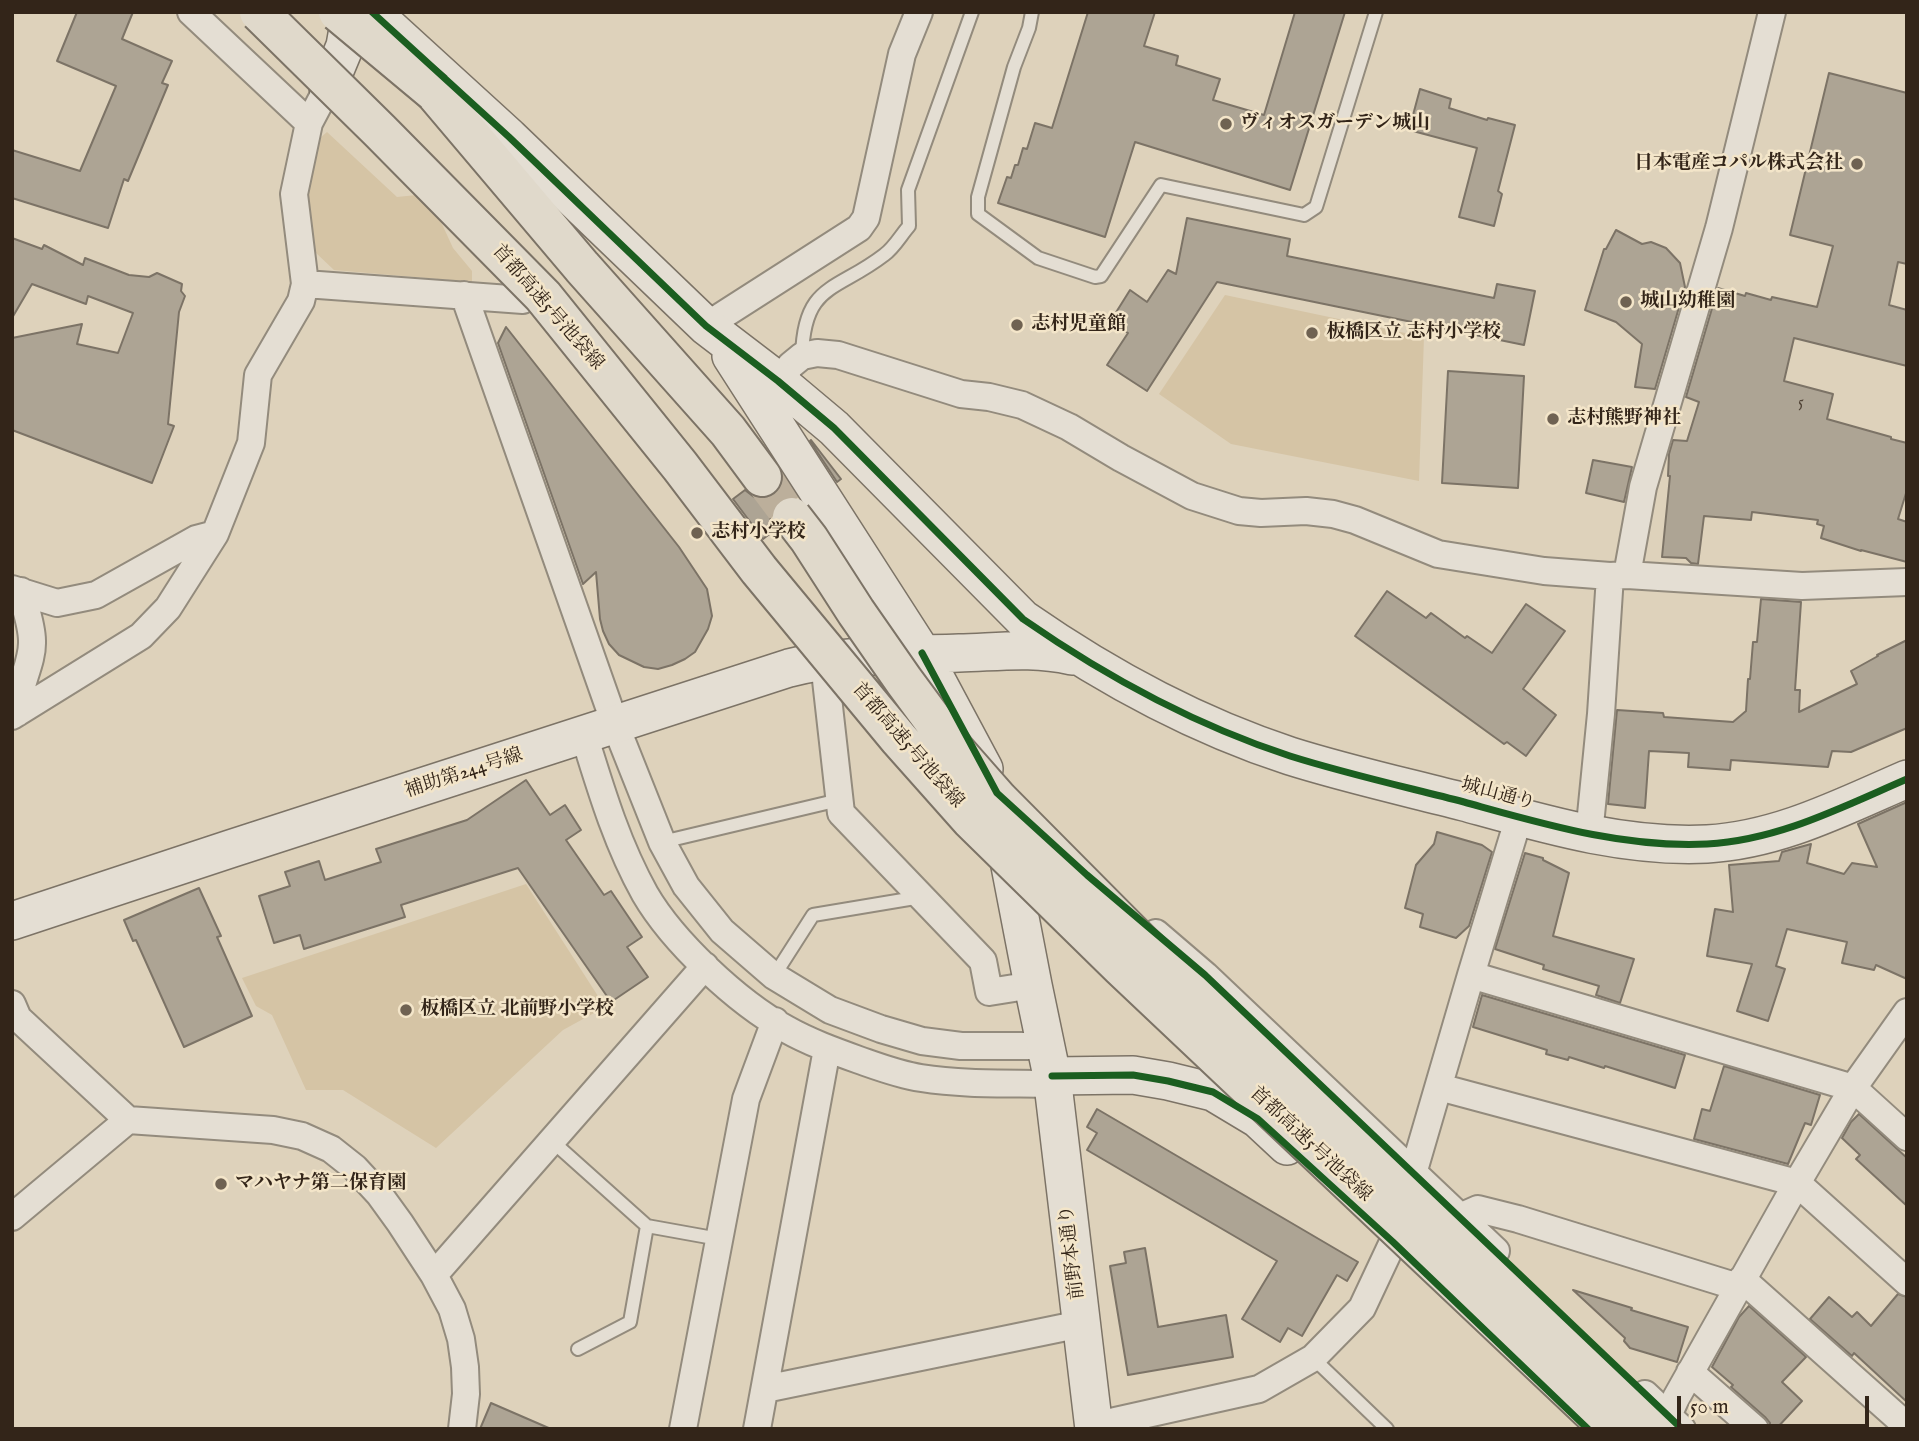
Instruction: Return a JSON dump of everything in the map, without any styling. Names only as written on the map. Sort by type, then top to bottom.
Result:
[{"type":"highway","name":"首都高速5号池袋線","points":[[257,12],[380,131],[542,296],[680,466],[759,570],[899,739],[971,820],[1121,967],[1610,1429]]},
{"type":"highway","points":[[289,12],[368,90],[426,155],[498,250]]},
{"type":"highway","points":[[338,12],[434,92]]},
{"type":"highway","points":[[353,12],[434,92],[582,267],[728,431],[762,477]]},
{"type":"highway","name":"首都高速5号池袋線","points":[[792,517],[904,681],[956,750],[999,800],[1143,945],[1667,1425]]},
{"type":"street","points":[[191,12],[309,123]]},
{"type":"street","points":[[257,12],[523,300],[821,666],[1014,888]]},
{"type":"street","points":[[15,715],[142,636],[168,608],[215,534],[251,443],[258,374],[300,301],[305,284],[294,194],[309,123],[345,46],[353,12]]},
{"type":"street","points":[[372,12],[509,137],[711,330],[790,369],[834,428],[1023,619],[1093,663]]},
{"type":"street","points":[[711,330],[859,229],[866,218],[902,54],[919,12]]},
{"type":"street","points":[[1588,835],[1619,575],[1719,228],[1772,12]]},
{"type":"street","points":[[305,284],[523,300]]},
{"type":"street","points":[[464,295],[599,730],[613,827],[646,896],[667,926],[705,966],[745,1000],[784,1028],[827,1049],[917,1078],[965,1084],[1050,1068]]},
{"type":"street","name":"前野本通り","points":[[711,330],[922,653],[997,793],[1050,1068],[1081,1324],[1088,1428]]},
{"type":"street","points":[[790,369],[817,353],[838,355],[961,394],[1022,405],[1069,427],[1192,496],[1239,511],[1306,511],[1333,514],[1355,520],[1437,554],[1544,570],[1802,586],[1907,582]]},
{"type":"street","points":[[16,590],[57,603],[96,596],[196,539],[215,534]]},
{"type":"street","points":[[15,715],[17,698],[33,643],[16,590]]},
{"type":"street","name":"補助第244号線","points":[[12,921],[599,730],[821,666],[922,653],[1021,649],[1039,650],[1093,663]]},
{"type":"street","name":"城山通り","points":[[1093,663],[1140,691],[1261,746],[1588,835],[1647,844],[1708,844],[1768,835],[1827,814],[1907,779]]},
{"type":"street","points":[[821,666],[841,813],[983,961],[989,992],[1033,985]]},
{"type":"street","points":[[599,730],[686,886],[722,931],[774,975],[830,1010],[922,1041],[961,1046],[1050,1068],[1133,1075],[1213,1092],[1258,1119],[1393,1242],[1588,1429]]},
{"type":"street","points":[[997,793],[1087,875],[1205,975],[1460,1217],[1667,1425],[1690,1372],[1797,1183],[1853,1088],[1907,1012]]},
{"type":"street","points":[[1088,1428],[1259,1389],[1313,1358],[1362,1308],[1393,1242],[1519,817]]},
{"type":"street","points":[[434,1275],[705,966]]},
{"type":"street","points":[[1471,975],[1853,1088],[1907,1137]]},
{"type":"street","points":[[12,1004],[18,1018],[128,1120],[273,1130],[302,1136],[331,1149],[355,1168],[379,1195],[434,1275],[452,1309],[461,1339],[466,1394],[462,1429]]},
{"type":"street","points":[[683,1429],[746,1099],[775,1021]]},
{"type":"street","points":[[757,1429],[827,1049]]},
{"type":"street","points":[[1438,1087],[1797,1183],[1907,1282]]},
{"type":"street","points":[[12,1217],[128,1120]]},
{"type":"street","points":[[1460,1217],[1478,1209],[1740,1283],[1907,1426]]},
{"type":"street","points":[[765,1389],[1081,1324]]},
{"type":"street","points":[[1690,1372],[1755,1429]]},
{"type":"lane","points":[[790,369],[813,304],[824,293],[886,254],[909,226],[908,190],[972,12]]},
{"type":"lane","points":[[1032,12],[978,197],[978,214],[1038,258],[1095,277],[1101,276],[1161,185],[1304,215],[1316,207],[1376,12]]},
{"type":"lane","points":[[662,842],[839,800]]},
{"type":"lane","points":[[774,975],[813,915],[922,897]]},
{"type":"lane","points":[[552,1141],[647,1226],[719,1239]]},
{"type":"lane","points":[[578,1349],[631,1322],[647,1226]]},
{"type":"lane","points":[[1313,1358],[1387,1429]]},
{"type":"shaded area","points":[[327,132],[397,197],[417,195],[436,211],[453,248],[472,271],[472,282],[334,270],[315,252],[307,196],[320,138]]},
{"type":"shaded area","points":[[1225,295],[1424,337],[1419,481],[1231,444],[1159,394]]},
{"type":"shaded area","points":[[526,884],[605,1007],[563,1030],[436,1148],[343,1090],[306,1090],[272,1015],[256,1006],[242,978]]},
{"type":"building","points":[[77,12],[133,12],[122,39],[172,61],[162,83],[168,85],[128,181],[124,179],[108,228],[12,198],[12,150],[80,171],[116,86],[57,61]]},
{"type":"building","name":"ヴィオスガーデン城山","points":[[1088,12],[1155,12],[1144,46],[1178,56],[1176,65],[1220,79],[1213,100],[1264,115],[1295,12],[1345,12],[1290,190],[1135,142],[1105,237],[998,203],[1007,177],[1011,178],[1023,148],[1027,149],[1035,123],[1052,128]]},
{"type":"building","points":[[1829,73],[1907,93],[1907,264],[1898,262],[1889,305],[1907,310],[1907,366],[1794,338],[1784,381],[1833,394],[1827,419],[1907,443],[1907,490],[1898,519],[1907,522],[1907,562],[1821,538],[1824,526],[1817,524],[1818,520],[1752,512],[1751,520],[1704,516],[1698,564],[1691,563],[1686,558],[1662,557],[1670,476],[1669,454],[1673,440],[1687,441],[1699,402],[1686,397],[1718,288],[1745,296],[1746,293],[1817,307],[1833,246],[1790,235]]},
{"type":"building","points":[[1420,89],[1451,99],[1449,108],[1487,120],[1488,118],[1515,125],[1498,191],[1502,194],[1494,226],[1459,217],[1477,148],[1409,130]]},
{"type":"building","points":[[1187,218],[1290,239],[1287,256],[1494,298],[1497,284],[1535,291],[1524,345],[1217,282],[1147,391],[1107,365],[1128,333],[1110,322],[1130,290],[1147,302],[1168,270],[1176,274]]},
{"type":"building","points":[[1616,230],[1642,244],[1651,242],[1666,248],[1680,263],[1685,287],[1655,389],[1635,387],[1642,344],[1616,322],[1585,310],[1604,249]]},
{"type":"building","points":[[12,238],[42,249],[44,245],[83,265],[85,258],[129,275],[149,277],[157,273],[182,284],[181,291],[185,296],[179,312],[168,424],[174,426],[152,483],[12,430],[12,338],[82,324],[77,344],[118,353],[133,313],[88,296],[86,304],[32,284],[12,318]]},
{"type":"building","points":[[506,327],[679,547],[707,589],[712,616],[708,629],[695,652],[685,659],[658,669],[644,667],[619,655],[609,644],[600,619],[596,572],[583,584],[498,343]]},
{"type":"building","points":[[1448,371],[1524,376],[1518,488],[1442,483]]},
{"type":"building","points":[[810,441],[841,479],[837,482]]},
{"type":"building","points":[[1593,460],[1632,467],[1624,502],[1586,493]]},
{"type":"building","points":[[784,477],[796,496],[788,495],[778,500],[772,508],[770,519],[775,530],[763,539],[733,499],[745,490],[754,497],[765,499],[774,495],[782,486]]},
{"type":"building","points":[[1387,591],[1426,618],[1431,613],[1465,638],[1467,636],[1492,653],[1526,604],[1565,631],[1523,689],[1556,715],[1526,756],[1507,742],[1504,744],[1355,636]]},
{"type":"building","points":[[1761,599],[1801,602],[1795,690],[1800,690],[1799,712],[1857,684],[1851,671],[1907,640],[1907,728],[1851,752],[1832,751],[1828,767],[1731,760],[1730,770],[1688,767],[1689,753],[1649,751],[1645,808],[1608,804],[1617,710],[1663,713],[1664,717],[1733,722],[1746,711],[1748,679],[1753,642],[1757,642]]},
{"type":"building","points":[[526,780],[550,815],[565,805],[581,830],[566,840],[604,895],[611,891],[642,937],[627,947],[648,977],[611,1002],[518,868],[401,905],[405,917],[304,949],[300,935],[274,943],[259,896],[290,886],[285,872],[319,861],[325,880],[381,862],[376,849],[467,820]]},
{"type":"building","points":[[1907,802],[1907,979],[1876,965],[1874,970],[1842,963],[1847,942],[1787,929],[1776,966],[1785,969],[1768,1021],[1737,1011],[1752,964],[1707,956],[1715,909],[1733,912],[1729,865],[1779,861],[1782,852],[1811,844],[1807,863],[1844,874],[1852,863],[1877,867],[1858,824]]},
{"type":"building","points":[[1437,832],[1482,845],[1492,852],[1469,926],[1456,938],[1420,927],[1423,914],[1405,908],[1416,865],[1434,844]]},
{"type":"building","points":[[1525,853],[1543,858],[1569,873],[1553,936],[1634,959],[1620,1003],[1596,995],[1599,986],[1543,969],[1544,965],[1495,949]]},
{"type":"building","points":[[199,888],[221,936],[217,937],[252,1016],[184,1047],[136,940],[133,941],[124,920]]},
{"type":"building","points":[[1482,995],[1685,1055],[1675,1088],[1605,1066],[1604,1068],[1569,1057],[1568,1060],[1546,1054],[1547,1050],[1473,1027]]},
{"type":"building","points":[[1724,1066],[1820,1095],[1811,1125],[1805,1123],[1788,1164],[1694,1139],[1702,1109],[1710,1111]]},
{"type":"building","points":[[1097,1109],[1358,1262],[1347,1281],[1337,1275],[1302,1336],[1288,1328],[1280,1342],[1242,1319],[1277,1261],[1087,1150],[1097,1133],[1087,1127]]},
{"type":"building","points":[[1859,1114],[1907,1158],[1907,1206],[1856,1159],[1860,1155],[1842,1138]]},
{"type":"building","points":[[1145,1248],[1158,1327],[1226,1315],[1233,1357],[1128,1375],[1110,1266],[1126,1263],[1124,1252]]},
{"type":"building","points":[[1573,1290],[1688,1327],[1677,1362],[1630,1348],[1624,1341],[1625,1338]]},
{"type":"building","points":[[1898,1294],[1907,1297],[1907,1402],[1854,1353],[1852,1356],[1810,1319],[1829,1297],[1852,1317],[1857,1312],[1871,1326]]},
{"type":"building","points":[[1749,1306],[1806,1357],[1782,1382],[1802,1401],[1776,1429],[1770,1429],[1770,1423],[1765,1417],[1712,1367],[1739,1317]]},
{"type":"building","points":[[491,1403],[551,1429],[480,1429]]},
{"type":"tunnel","points":[[762,477],[792,517]]},
{"type":"cycle path","points":[[372,12],[509,137],[706,326],[834,428],[1023,619],[1118,679],[1185,714],[1255,744],[1311,763],[1554,826],[1645,842],[1707,844],[1759,836],[1834,811],[1907,779]]},
{"type":"cycle path","points":[[922,653],[997,793],[1087,875],[1205,975],[1682,1429]]},
{"type":"cycle path","points":[[1052,1076],[1133,1075],[1168,1081],[1213,1092],[1258,1119],[1393,1242],[1588,1429]]},
{"type":"place","name":"ヴィオスガーデン城山","points":[[1226,124]]},
{"type":"place","name":"日本電産コパル株式会社","points":[[1857,164]]},
{"type":"place","name":"城山幼稚園","points":[[1626,302]]},
{"type":"place","name":"志村児童館","points":[[1017,325]]},
{"type":"place","name":"板橋区立 志村小学校","points":[[1312,333]]},
{"type":"place","name":"志村熊野神社","points":[[1553,419]]},
{"type":"place","name":"志村小学校","points":[[697,533]]},
{"type":"place","name":"板橋区立 北前野小学校","points":[[406,1010]]},
{"type":"place","name":"マハヤナ第二保育園","points":[[221,1184]]}]
